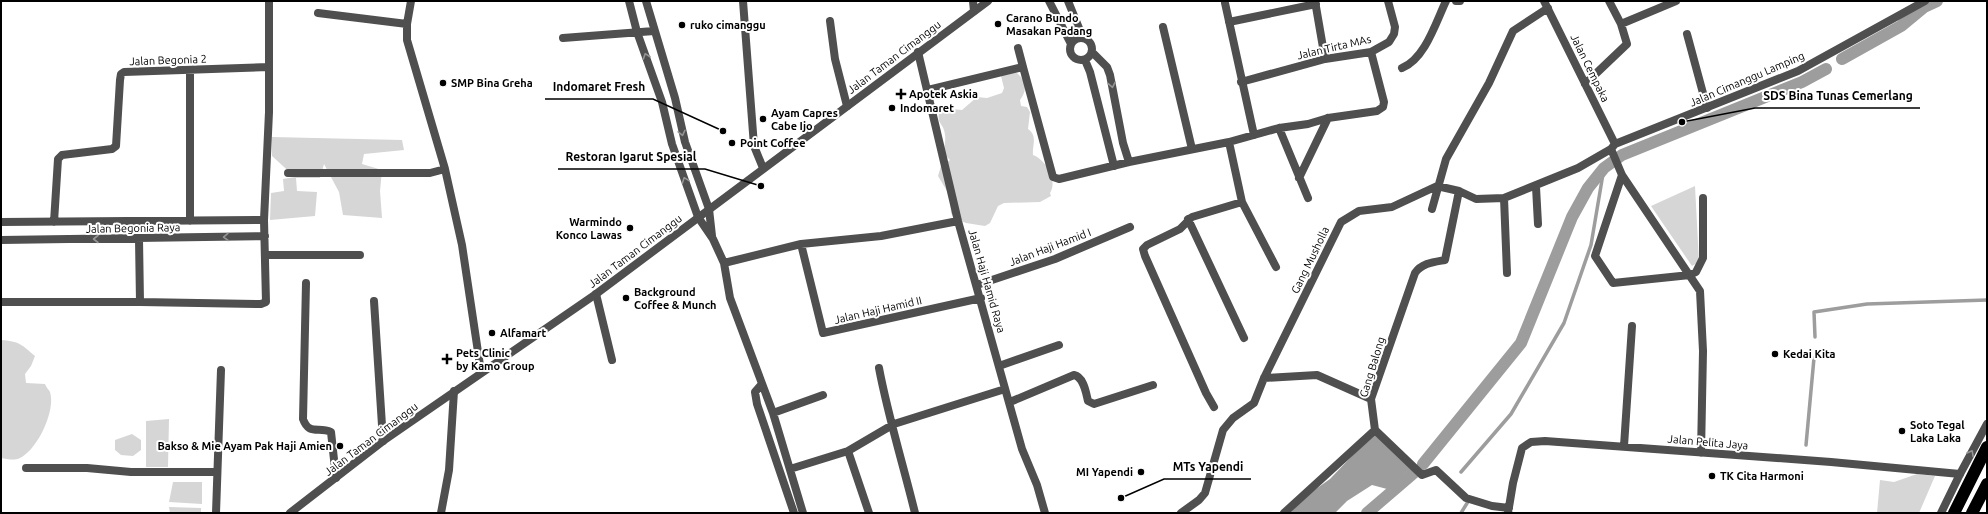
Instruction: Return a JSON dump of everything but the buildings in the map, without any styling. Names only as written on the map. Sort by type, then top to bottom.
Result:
[{"type":"highway","points":[[1954,513],[1987,447]]},
{"type":"highway","points":[[1972,513],[1987,484]]},
{"type":"street","points":[[1,302],[261,304],[266,302],[264,220],[269,67],[269,1]]},
{"type":"street","points":[[411,1],[407,24],[407,40],[445,169],[462,245],[481,372]]},
{"type":"street","points":[[629,1],[637,32],[662,102],[672,144],[698,217],[712,237],[724,263],[730,298],[773,413],[803,513]]},
{"type":"street","points":[[646,1],[675,98],[685,142],[709,208],[712,237]]},
{"type":"street","points":[[744,1],[754,146],[763,168]]},
{"type":"street","points":[[972,1],[974,11]]},
{"type":"street","name":"Jalan Taman Cimanggu","points":[[290,513],[383,442],[454,391],[534,338],[596,294],[709,208],[988,1]]},
{"type":"street","points":[[1049,1],[1071,44],[1070,50],[1072,56],[1078,60],[1085,60],[1092,52],[1092,45],[1083,38],[1068,1]]},
{"type":"street","name":"Jalan Tirta MAs","points":[[1241,82],[1325,59],[1371,52],[1389,42],[1394,34],[1395,27],[1388,1]]},
{"type":"street","points":[[1402,68],[1408,66],[1420,55],[1446,1]]},
{"type":"street","points":[[1585,84],[1627,44],[1621,24],[1609,1]]},
{"type":"street","points":[[1621,24],[1676,1]]},
{"type":"street","name":"Jalan Cimanggu Lamping","points":[[1613,146],[1798,71],[1925,1]]},
{"type":"street","points":[[1225,3],[1241,82],[1254,135]]},
{"type":"street","points":[[1229,22],[1315,3],[1325,59]]},
{"type":"street","points":[[1432,209],[1437,186],[1446,158],[1489,83],[1513,31],[1546,4]]},
{"type":"street","name":"Jalan Cempaka","points":[[1546,4],[1613,146],[1614,157],[1621,172],[1690,275],[1700,294],[1703,351],[1701,453]]},
{"type":"street","points":[[318,13],[407,24]]},
{"type":"street","points":[[830,21],[835,59],[847,106]]},
{"type":"street","points":[[1163,27],[1192,149]]},
{"type":"street","points":[[563,38],[654,31]]},
{"type":"street","points":[[1687,34],[1707,108]]},
{"type":"street","points":[[1071,44],[1078,38],[1083,38]]},
{"type":"street","points":[[1018,48],[1052,177],[1065,178],[1129,162],[1229,142],[1279,128],[1308,124],[1328,118],[1377,111],[1383,107],[1371,52]]},
{"type":"street","name":"Jalan Haji Hamid Raya","points":[[918,52],[958,221],[1022,449],[1037,485],[1045,513]]},
{"type":"street","points":[[1092,52],[1107,67],[1110,74],[1123,143],[1129,162]]},
{"type":"street","points":[[1085,60],[1090,72],[1114,166]]},
{"type":"street","name":"Jalan Begonia 2","points":[[54,222],[58,158],[62,155],[112,150],[116,146],[121,74],[124,72],[269,67]]},
{"type":"street","points":[[928,90],[1023,67]]},
{"type":"street","points":[[190,70],[190,221]]},
{"type":"street","points":[[662,102],[675,98]]},
{"type":"street","points":[[1299,178],[1328,118]]},
{"type":"street","points":[[1279,128],[1308,198]]},
{"type":"street","points":[[1229,142],[1242,202],[1276,267]]},
{"type":"street","points":[[1437,186],[1459,191],[1476,199],[1490,200],[1504,198],[1536,187],[1578,168],[1613,146]]},
{"type":"street","points":[[288,173],[430,173],[445,169]]},
{"type":"street","points":[[1621,172],[1595,256],[1613,282],[1690,275],[1696,272],[1703,258],[1703,198]]},
{"type":"street","name":"Gang Musholla","points":[[1181,513],[1199,500],[1205,493],[1223,430],[1232,418],[1254,403],[1264,378],[1341,222],[1359,211],[1392,207],[1437,186]]},
{"type":"street","points":[[1536,187],[1538,224]]},
{"type":"street","name":"Gang Balong","points":[[1375,430],[1371,399],[1415,273],[1419,267],[1425,264],[1445,260],[1459,191]]},
{"type":"street","points":[[1504,198],[1507,273]]},
{"type":"street","points":[[1214,407],[1206,393],[1143,253],[1143,249],[1147,244],[1180,229],[1188,219],[1199,214],[1242,202]]},
{"type":"street","points":[[1188,219],[1244,338]]},
{"type":"street","name":"Jalan Begonia Raya","points":[[1,222],[264,220]]},
{"type":"street","points":[[724,263],[802,244],[881,236],[958,221]]},
{"type":"street","name":"Jalan Haji Hamid I","points":[[977,285],[1055,259],[1130,227]]},
{"type":"street","name":"Jalan Begonia Raya","points":[[1,240],[264,236]]},
{"type":"street","points":[[139,239],[140,302]]},
{"type":"street","name":"Jalan Haji Hamid II","points":[[802,244],[823,333],[980,298]]},
{"type":"street","points":[[265,255],[360,255]]},
{"type":"street","points":[[306,284],[303,419],[306,426],[310,429],[326,430],[331,432],[336,478]]},
{"type":"street","points":[[596,294],[612,360]]},
{"type":"street","points":[[374,301],[383,442]]},
{"type":"street","points":[[1624,446],[1632,326]]},
{"type":"street","points":[[999,366],[1059,345]]},
{"type":"street","points":[[879,368],[887,408],[894,424],[915,513]]},
{"type":"street","points":[[216,513],[221,370]]},
{"type":"street","points":[[1010,402],[1074,375],[1080,378],[1088,401],[1094,404],[1153,385]]},
{"type":"street","points":[[1264,378],[1317,375],[1371,399]]},
{"type":"street","points":[[762,384],[755,392],[757,404],[794,513]]},
{"type":"street","points":[[790,469],[848,451],[894,424],[1005,389]]},
{"type":"street","points":[[441,513],[449,470],[454,391]]},
{"type":"street","points":[[773,413],[824,395]]},
{"type":"street","points":[[1942,513],[1960,474],[1987,424]]},
{"type":"street","points":[[1284,513],[1375,430],[1422,475],[1436,470],[1466,498],[1508,510]]},
{"type":"street","name":"Jalan Pelita Jaya","points":[[1508,510],[1517,464],[1522,448],[1531,442],[1545,441],[1624,446],[1831,462],[1960,474]]},
{"type":"street","points":[[848,451],[869,513]]},
{"type":"street","points":[[26,468],[88,468],[131,472],[217,472]]},
{"type":"shaded area","points":[[1016,72],[1025,85],[1023,96],[1020,100],[1021,106],[1027,107],[1030,112],[1028,129],[1034,138],[1033,155],[1042,161],[1052,177],[1053,182],[1050,193],[1051,196],[1040,202],[1004,203],[998,206],[990,223],[985,226],[966,223],[954,218],[951,213],[950,196],[938,176],[941,166],[950,160],[944,154],[945,135],[939,120],[939,113],[941,108],[962,110],[977,97],[987,98],[1002,93],[1004,88],[1001,76]]},
{"type":"shaded area","points":[[272,137],[402,140],[404,150],[364,154],[362,164],[382,170],[380,191],[382,218],[343,215],[339,192],[324,164],[320,178],[296,178],[297,191],[317,192],[315,216],[270,220],[271,193],[284,191],[283,179],[295,177],[272,156]]},
{"type":"shaded area","points":[[1695,186],[1699,262],[1692,266],[1651,206]]},
{"type":"shaded area","points":[[1,340],[12,341],[20,344],[35,356],[31,366],[25,374],[26,383],[45,384],[50,392],[51,400],[48,419],[39,439],[26,454],[20,458],[10,460],[1,458]]},
{"type":"shaded area","points":[[169,419],[168,467],[146,467],[146,421]]},
{"type":"shaded area","points":[[1375,432],[1411,468],[1387,489],[1372,485],[1347,501],[1335,513],[1290,513],[1306,496],[1330,479]]},
{"type":"shaded area","points":[[132,434],[141,440],[141,450],[133,456],[121,455],[115,450],[115,440]]},
{"type":"shaded area","points":[[1917,474],[1935,476],[1919,513],[1877,513],[1880,480],[1894,482]]},
{"type":"shaded area","points":[[173,482],[202,482],[202,504],[169,502]]},
{"type":"shaded area","points":[[169,507],[201,508],[201,513],[170,513]]},
{"type":"waterway","points":[[1842,59],[1901,26],[1924,7],[1937,1]]},
{"type":"waterway","points":[[1423,464],[1521,343],[1572,217],[1588,188],[1604,168],[1622,155],[1802,82],[1826,69]]},
{"type":"waterway","points":[[1461,472],[1511,414],[1564,323],[1591,245],[1604,168]]},
{"type":"waterway","points":[[1815,337],[1814,312],[1867,304],[1987,300]]},
{"type":"waterway","points":[[1806,445],[1814,358]]},
{"type":"waterway","points":[[1367,513],[1416,471]]},
{"type":"waterway","points":[[1461,513],[1469,500]]},
{"type":"place","name":"Carano Bundo Masakan Padang","points":[[998,24]]},
{"type":"place","name":"ruko cimanggu","points":[[682,25]]},
{"type":"place","name":"SMP Bina Greha","points":[[443,83]]},
{"type":"place","name":"Apotek Askia","points":[[901,94]]},
{"type":"place","name":"Indomaret","points":[[892,108]]},
{"type":"place","name":"Ayam Capres Cabe Ijo","points":[[763,119]]},
{"type":"place","name":"SDS Bina Tunas Cemerlang","points":[[1682,122]]},
{"type":"place","name":"Indomaret Fresh","points":[[723,131]]},
{"type":"place","name":"Point Coffee","points":[[732,143]]},
{"type":"place","name":"Restoran Igarut Spesial","points":[[761,186]]},
{"type":"place","name":"Warmindo Konco Lawas","points":[[630,228]]},
{"type":"place","name":"Background Coffee & Munch","points":[[626,298]]},
{"type":"place","name":"Alfamart","points":[[492,333]]},
{"type":"place","name":"Kedai Kita","points":[[1775,354]]},
{"type":"place","name":"Pets Clinic by Kamo Group","points":[[447,359]]},
{"type":"place","name":"Soto Tegal Laka Laka","points":[[1902,431]]},
{"type":"place","name":"Bakso & Mie Ayam Pak Haji Amien","points":[[340,446]]},
{"type":"place","name":"MI Yapendi","points":[[1141,472]]},
{"type":"place","name":"TK Cita Harmoni","points":[[1712,476]]},
{"type":"place","name":"MTs Yapendi","points":[[1121,498]]}]
